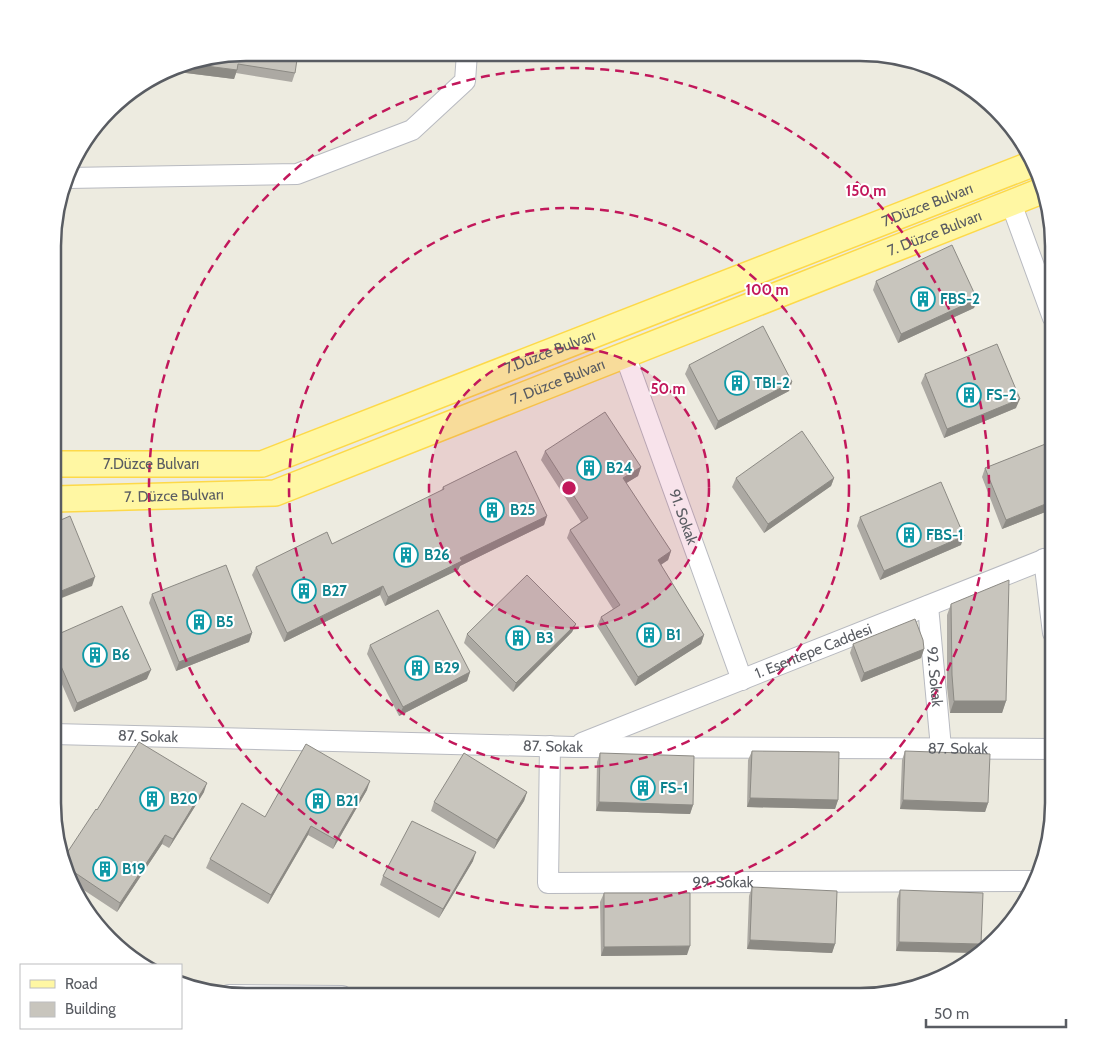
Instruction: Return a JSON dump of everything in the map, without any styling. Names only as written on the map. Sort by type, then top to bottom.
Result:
[{"type":"main road","name":"7.Düzce Bulvarı","points":[[61,464],[262,464],[1027,166]]},
{"type":"main road","name":"7. Düzce Bulvarı","points":[[61,499],[275,493],[1036,193]]},
{"type":"street","points":[[74,178],[297,174],[412,130],[465,81],[466,61]]},
{"type":"street","points":[[1011,203],[1045,296]]},
{"type":"street","name":"91. Sokak","points":[[625,355],[742,680]]},
{"type":"street","name":"1. Esentepe Caddesi","points":[[574,747],[1045,558]]},
{"type":"street","name":"92. Sokak","points":[[928,606],[941,748]]},
{"type":"street","name":"87. Sokak","points":[[61,734],[574,747],[1045,749]]},
{"type":"street","name":"99. Sokak","points":[[550,746],[548,883],[1027,882]]},
{"type":"building","points":[[247,61],[297,61],[295,73],[238,64],[237,70],[206,66]]},
{"type":"building","name":"FBS-2","points":[[952,245],[977,299],[901,334],[876,281]]},
{"type":"building","name":"TBI-2","points":[[763,326],[792,382],[718,421],[689,365]]},
{"type":"building","name":"FS-2","points":[[997,344],[1020,399],[947,429],[925,374]]},
{"type":"building","points":[[605,412],[641,467],[623,478],[671,551],[658,560],[704,635],[638,677],[601,617],[620,605],[570,530],[588,518],[545,451]]},
{"type":"building","points":[[802,431],[834,478],[768,524],[736,478]]},
{"type":"building","points":[[1045,444],[1045,504],[1006,520],[985,468]]},
{"type":"building","points":[[516,451],[547,516],[460,558],[462,561],[388,597],[383,586],[287,633],[256,567],[327,532],[332,544]]},
{"type":"building","name":"FBS-1","points":[[941,482],[964,536],[884,571],[860,517]]},
{"type":"building","points":[[70,516],[95,577],[61,591],[61,520]]},
{"type":"building","name":"B5","points":[[226,565],[252,633],[179,662],[152,594]]},
{"type":"building","name":"B3","points":[[527,575],[576,624],[516,683],[467,634]]},
{"type":"building","points":[[1009,580],[1006,701],[954,701],[951,604]]},
{"type":"building","name":"B6","points":[[122,606],[151,670],[77,703],[61,666],[61,633]]},
{"type":"building","name":"B29","points":[[438,610],[470,672],[403,707],[370,645]]},
{"type":"building","points":[[915,619],[923,640],[924,649],[864,673],[853,644]]},
{"type":"building","points":[[139,742],[207,783],[173,839],[165,835],[120,903],[75,873],[68,851],[97,810]]},
{"type":"building","points":[[306,744],[370,781],[336,840],[311,826],[271,895],[210,859],[242,803],[265,817]]},
{"type":"building","points":[[752,751],[839,752],[838,800],[750,798]]},
{"type":"building","points":[[905,751],[990,754],[988,803],[903,800]]},
{"type":"building","points":[[464,753],[527,792],[497,840],[434,802]]},
{"type":"building","name":"FS-1","points":[[600,753],[694,756],[693,805],[599,802]]},
{"type":"building","points":[[412,821],[476,852],[443,909],[383,876]]},
{"type":"building","points":[[752,887],[837,891],[835,944],[750,940]]},
{"type":"building","points":[[900,890],[983,893],[981,943],[979,944],[899,942]]},
{"type":"building","points":[[604,893],[690,893],[690,946],[604,947]]},
{"type":"place","name":"FBS-2","points":[[923,299]]},
{"type":"place","name":"TBI-2","points":[[737,383]]},
{"type":"place","name":"FS-2","points":[[969,395]]},
{"type":"place","name":"B24","points":[[589,468]]},
{"type":"place","name":"B25","points":[[492,510]]},
{"type":"place","name":"FBS-1","points":[[909,535]]},
{"type":"place","name":"B26","points":[[406,555]]},
{"type":"place","name":"B27","points":[[304,591]]},
{"type":"place","name":"B5","points":[[199,622]]},
{"type":"place","name":"B1","points":[[649,635]]},
{"type":"place","name":"B3","points":[[518,638]]},
{"type":"place","name":"B6","points":[[95,655]]},
{"type":"place","name":"B29","points":[[417,668]]},
{"type":"place","name":"FS-1","points":[[643,788]]},
{"type":"place","name":"B20","points":[[152,799]]},
{"type":"place","name":"B21","points":[[318,801]]},
{"type":"place","name":"B19","points":[[105,869]]}]
